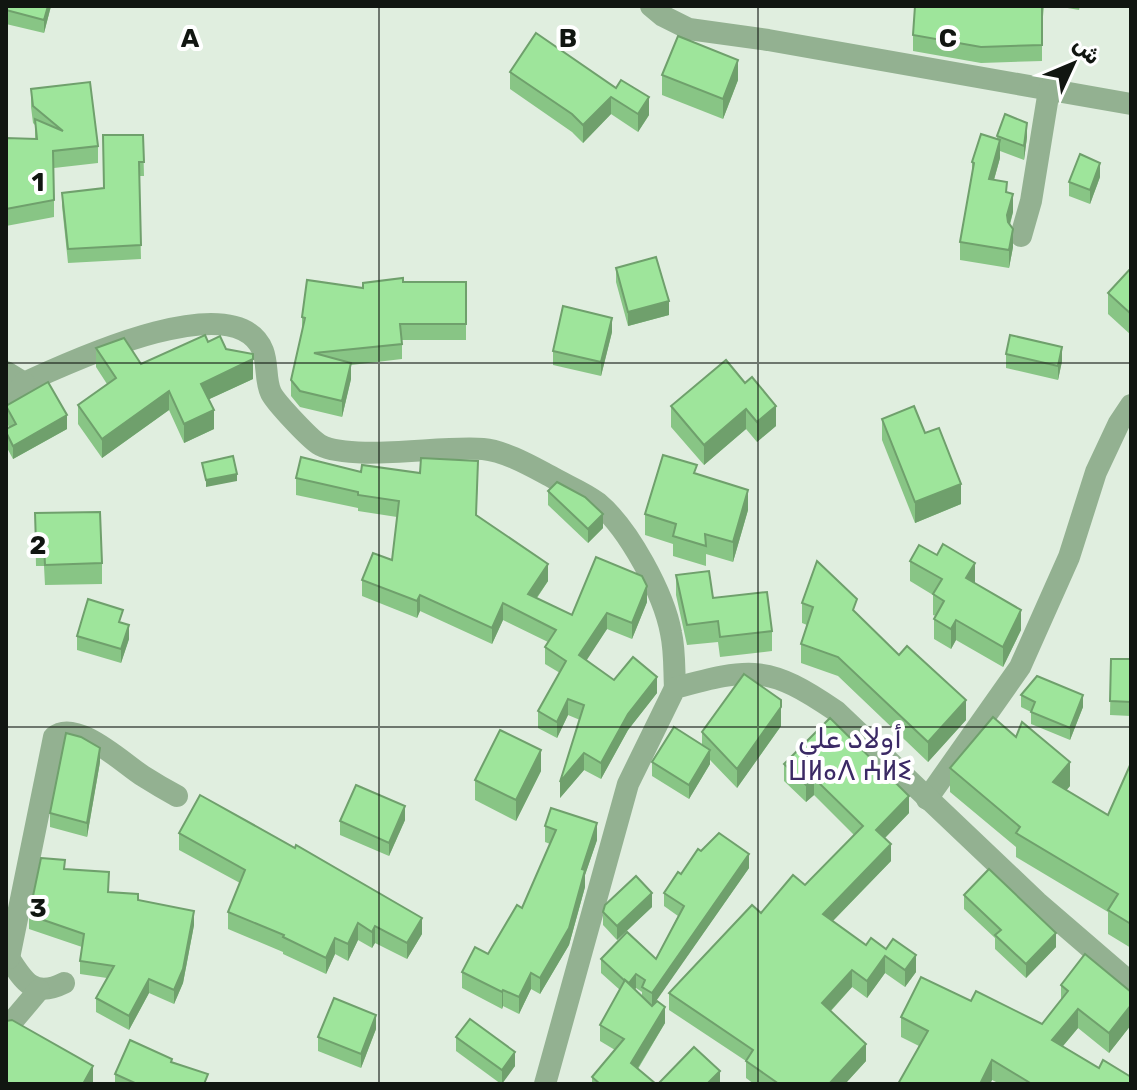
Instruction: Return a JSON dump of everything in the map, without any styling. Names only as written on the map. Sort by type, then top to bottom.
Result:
[{"type":"street","points":[[651,6],[689,29],[1131,104]]},
{"type":"street","points":[[1021,236],[1031,201],[1049,90]]},
{"type":"street","points":[[6,406],[15,378],[124,340],[172,329],[216,324],[242,328],[256,339],[263,352],[270,392],[282,409],[320,445],[343,451],[381,452],[486,449],[534,467],[598,503],[628,537],[650,574],[671,632],[675,688],[628,784],[543,1080]]},
{"type":"street","points":[[927,799],[1020,667],[1069,557],[1096,472],[1131,405]]},
{"type":"street","points":[[675,688],[729,673],[763,673],[800,686],[836,711],[1037,902],[1131,983]]},
{"type":"street","points":[[39,990],[21,978],[8,957],[54,737],[65,731],[86,737],[177,796]]},
{"type":"street","points":[[6,1029],[39,990],[64,983]]},
{"type":"building","points":[[6,6],[48,6],[44,20],[6,10]]},
{"type":"building","points":[[915,6],[1042,6],[1042,45],[981,47],[913,35]]},
{"type":"building","points":[[536,33],[616,88],[621,80],[649,97],[638,114],[611,97],[583,125],[572,114],[510,72]]},
{"type":"building","points":[[678,36],[738,60],[723,99],[662,75]]},
{"type":"building","points":[[90,82],[98,146],[53,151],[54,200],[6,209],[6,138],[37,139],[35,119],[63,131],[33,106],[31,89]]},
{"type":"building","points":[[1005,114],[1027,123],[1024,146],[997,136]]},
{"type":"building","points":[[981,134],[1000,140],[989,179],[1007,182],[1006,192],[1013,194],[1007,215],[1013,229],[1009,250],[960,242],[972,162]]},
{"type":"building","points":[[103,135],[143,135],[144,162],[139,162],[141,245],[68,249],[62,193],[104,188]]},
{"type":"building","points":[[1080,154],[1100,163],[1090,190],[1069,182]]},
{"type":"building","points":[[656,257],[669,301],[628,312],[616,268]]},
{"type":"building","points":[[1131,268],[1131,314],[1108,293]]},
{"type":"building","points":[[403,278],[403,282],[466,282],[466,324],[400,324],[402,344],[314,353],[351,363],[342,401],[300,391],[291,380],[305,318],[302,317],[307,280],[363,288],[363,283]]},
{"type":"building","points":[[563,306],[612,318],[601,362],[553,351]]},
{"type":"building","points":[[205,335],[208,342],[220,336],[226,349],[253,354],[253,359],[201,384],[214,410],[184,424],[169,391],[102,439],[78,405],[116,378],[96,348],[124,338],[141,364]]},
{"type":"building","points":[[1010,335],[1062,347],[1058,366],[1006,354]]},
{"type":"building","points":[[726,360],[745,383],[752,377],[776,406],[757,422],[746,409],[704,445],[671,406]]},
{"type":"building","points":[[48,382],[67,415],[13,446],[6,429],[16,424],[6,406]]},
{"type":"building","points":[[914,406],[925,433],[939,428],[961,484],[915,502],[882,419]]},
{"type":"building","points":[[663,455],[697,465],[694,473],[748,490],[733,542],[705,534],[706,546],[673,536],[676,524],[645,514]]},
{"type":"building","points":[[233,456],[237,474],[206,480],[202,463]]},
{"type":"building","points":[[301,457],[361,472],[362,465],[420,473],[421,458],[478,461],[476,515],[548,564],[528,594],[572,615],[596,557],[642,576],[647,586],[632,623],[607,613],[579,655],[614,680],[633,657],[657,677],[628,714],[601,763],[584,753],[560,782],[584,705],[568,699],[557,722],[538,711],[566,661],[545,647],[556,630],[503,603],[492,628],[420,595],[417,601],[362,580],[373,553],[392,560],[399,501],[358,495],[358,492],[296,478]]},
{"type":"building","points":[[557,482],[585,497],[603,514],[588,529],[548,491]]},
{"type":"building","points":[[100,512],[102,563],[45,565],[44,545],[36,545],[35,513]]},
{"type":"building","points":[[943,544],[975,563],[966,578],[1021,610],[1003,647],[956,620],[951,629],[934,619],[944,601],[933,594],[942,579],[910,561],[919,545],[937,555]]},
{"type":"building","points":[[817,561],[857,599],[853,610],[899,655],[907,646],[966,700],[928,742],[838,657],[801,644],[813,607],[802,603]]},
{"type":"building","points":[[709,571],[713,598],[767,592],[772,631],[720,637],[718,621],[687,625],[676,575]]},
{"type":"building","points":[[88,599],[123,610],[119,622],[129,625],[121,649],[77,636]]},
{"type":"building","points":[[1111,659],[1131,659],[1131,702],[1110,701]]},
{"type":"building","points":[[744,674],[781,700],[781,707],[737,769],[702,732]]},
{"type":"building","points":[[1037,676],[1083,695],[1070,728],[1031,712],[1035,702],[1021,695]]},
{"type":"building","points":[[993,717],[1016,737],[1022,722],[1070,762],[1053,782],[1108,815],[1131,763],[1131,924],[1108,910],[1118,894],[1016,833],[1020,827],[950,768]]},
{"type":"building","points":[[830,718],[909,796],[876,830],[891,844],[823,914],[866,945],[871,938],[886,949],[893,939],[916,955],[905,970],[885,956],[867,981],[852,970],[822,1003],[866,1044],[829,1084],[779,1084],[746,1061],[753,1050],[669,993],[752,905],[761,913],[793,875],[805,885],[863,826],[814,778],[806,785],[784,764]]},
{"type":"building","points":[[674,727],[710,750],[689,785],[652,762]]},
{"type":"building","points":[[500,730],[541,750],[516,800],[475,780]]},
{"type":"building","points":[[66,733],[100,748],[87,823],[50,813]]},
{"type":"building","points":[[356,785],[405,806],[389,843],[340,821]]},
{"type":"building","points":[[200,795],[295,848],[296,845],[422,918],[407,943],[375,926],[372,932],[358,923],[348,944],[335,938],[326,958],[284,935],[228,912],[245,870],[179,833]]},
{"type":"building","points":[[551,808],[597,823],[582,869],[585,870],[569,928],[540,978],[531,973],[519,997],[462,972],[475,947],[488,954],[517,905],[522,908],[556,830],[545,826]]},
{"type":"building","points":[[719,833],[749,854],[652,993],[642,987],[645,980],[636,974],[629,983],[625,981],[601,959],[627,932],[656,959],[684,906],[664,893],[698,849],[701,851]]},
{"type":"building","points":[[41,858],[65,860],[64,869],[109,872],[108,892],[138,894],[138,900],[194,911],[183,969],[174,990],[149,979],[129,1016],[96,998],[114,966],[80,961],[84,934],[29,915]]},
{"type":"building","points":[[989,869],[1056,933],[1026,964],[995,935],[1001,930],[964,895]]},
{"type":"building","points":[[636,876],[652,893],[617,926],[603,912],[605,905]]},
{"type":"building","points":[[1085,954],[1131,992],[1131,1005],[1109,1033],[1078,1009],[1052,1040],[1099,1068],[1103,1060],[1131,1077],[1131,1084],[1032,1084],[992,1060],[980,1084],[898,1084],[928,1031],[901,1017],[921,977],[971,1001],[976,991],[1042,1024],[1068,991],[1061,985]]},
{"type":"building","points":[[625,980],[652,1006],[657,1001],[665,1007],[631,1063],[656,1084],[600,1084],[592,1077],[624,1039],[600,1025]]},
{"type":"building","points":[[334,998],[376,1015],[361,1054],[318,1037]]},
{"type":"building","points":[[470,1019],[515,1052],[502,1070],[456,1037]]},
{"type":"building","points":[[12,1020],[93,1066],[83,1084],[6,1084],[6,1021]]},
{"type":"building","points":[[130,1040],[172,1059],[171,1062],[208,1074],[204,1084],[137,1084],[115,1074]]},
{"type":"building","points":[[694,1047],[720,1071],[707,1084],[658,1084]]},
{"type":"district","name":"أولاد علي ⵡⵍⴰⴷ ⵄⵍⵉ","points":[[850,754]]}]
